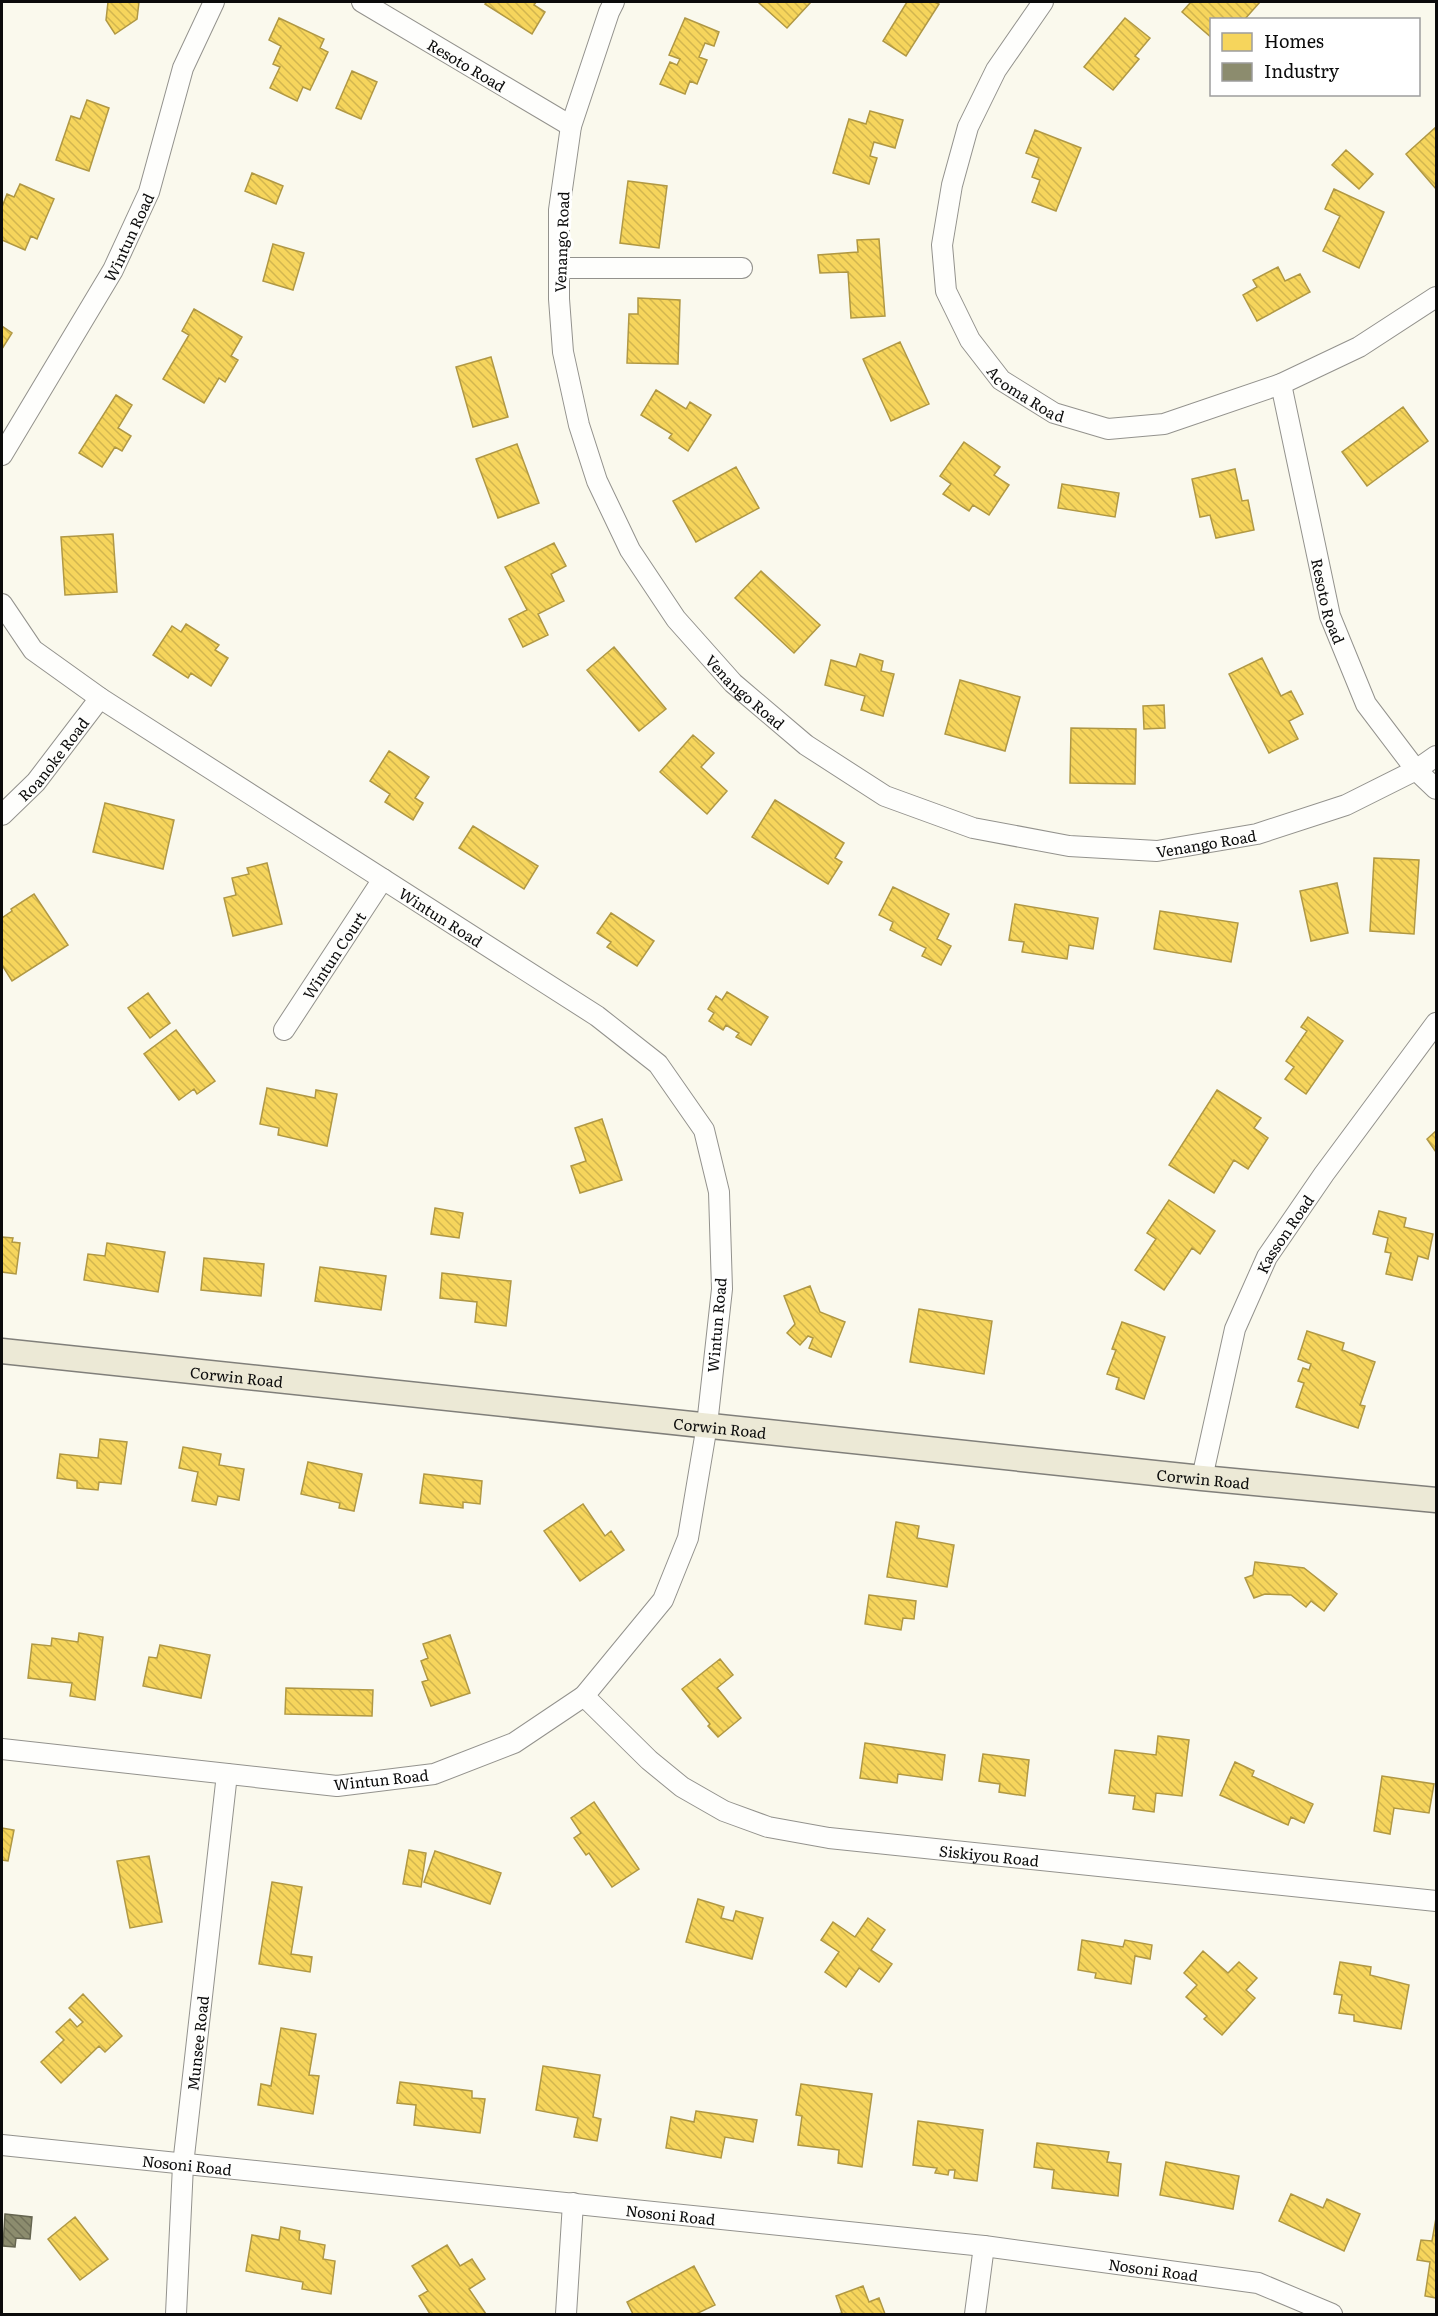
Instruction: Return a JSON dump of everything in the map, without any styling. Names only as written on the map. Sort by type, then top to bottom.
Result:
[{"type":"main road","name":"Corwin Road","points":[[2,1350],[1202,1478],[1437,1500]]},
{"type":"street","name":"Wintun Road","points":[[2,455],[113,270],[149,192],[183,68],[214,2]]},
{"type":"street","name":"Resoto Road","points":[[362,2],[571,126]]},
{"type":"street","name":"Venango Road","points":[[615,2],[609,12],[571,126],[559,210],[563,352],[579,425],[597,481],[630,550],[676,619],[733,683],[806,745],[885,796],[973,828],[1068,846],[1157,851],[1257,834],[1346,805],[1416,770],[1437,756]]},
{"type":"street","name":"Acoma Road","points":[[1040,2],[991,79],[968,127],[952,185],[942,245],[946,291],[970,340],[1001,380],[1054,413],[1108,429],[1164,423],[1281,384],[1359,347],[1437,297]]},
{"type":"street","points":[[559,268],[742,268]]},
{"type":"street","name":"Resoto Road","points":[[1281,384],[1330,616],[1366,704],[1416,770],[1437,789]]},
{"type":"street","name":"Wintun Road","points":[[2,604],[33,650],[100,698],[597,1016],[658,1064],[704,1130],[719,1192],[722,1289],[707,1425],[688,1538],[663,1600],[584,1695],[514,1743],[434,1774],[337,1786],[2,1749]]},
{"type":"street","name":"Roanoke Road","points":[[2,815],[36,782],[100,698]]},
{"type":"street","name":"Wintun Court","points":[[284,1030],[383,879]]},
{"type":"street","name":"Kasson Road","points":[[1202,1478],[1235,1329],[1267,1257],[1324,1174],[1437,1023]]},
{"type":"street","name":"Siskiyou Road","points":[[584,1695],[649,1760],[682,1787],[724,1810],[768,1827],[829,1838],[1437,1901]]},
{"type":"street","name":"Munsee Road","points":[[176,2314],[183,2165],[227,1774]]},
{"type":"street","name":"Nosoni Road","points":[[2,2145],[984,2246],[1258,2283],[1332,2314]]},
{"type":"street","points":[[566,2314],[573,2203]]},
{"type":"street","points":[[975,2314],[984,2246]]},
{"type":"building: Homes","points":[[108,2],[139,2],[137,19],[115,34],[106,20]]},
{"type":"building: Homes","points":[[487,2],[536,2],[534,5],[545,12],[532,34],[485,4]]},
{"type":"building: Homes","points":[[758,2],[811,2],[787,28]]},
{"type":"building: Homes","points":[[907,2],[939,4],[906,56],[883,41]]},
{"type":"building: Homes","points":[[1191,2],[1260,2],[1246,18],[1210,18],[1210,36],[1182,12]]},
{"type":"building: Homes","points":[[279,18],[324,39],[320,48],[328,52],[310,90],[303,87],[297,101],[270,88],[280,67],[273,64],[281,46],[269,40]]},
{"type":"building: Homes","points":[[685,18],[719,32],[714,46],[705,43],[699,57],[707,60],[697,84],[690,81],[685,94],[660,84],[670,62],[677,65],[680,59],[669,55]]},
{"type":"building: Homes","points":[[1125,18],[1150,38],[1135,56],[1139,59],[1113,90],[1084,67]]},
{"type":"building: Homes","points":[[352,71],[377,82],[361,119],[336,108]]},
{"type":"building: Homes","points":[[87,100],[109,108],[89,171],[56,160],[71,116],[80,119]]},
{"type":"building: Homes","points":[[870,111],[903,120],[895,148],[874,142],[870,156],[877,158],[869,184],[833,173],[849,119],[866,124]]},
{"type":"building: Homes","points":[[1436,127],[1436,189],[1406,154]]},
{"type":"building: Homes","points":[[1035,130],[1081,148],[1056,211],[1032,202],[1040,180],[1032,177],[1039,158],[1026,153]]},
{"type":"building: Homes","points":[[1346,150],[1373,174],[1359,189],[1332,165]]},
{"type":"building: Homes","points":[[252,173],[283,186],[276,204],[245,191]]},
{"type":"building: Homes","points":[[628,181],[667,186],[659,248],[620,243]]},
{"type":"building: Homes","points":[[20,184],[54,199],[37,239],[31,236],[25,250],[2,240],[2,207],[7,194],[14,197]]},
{"type":"building: Homes","points":[[1334,189],[1384,212],[1359,268],[1323,251],[1340,216],[1325,209]]},
{"type":"building: Homes","points":[[879,239],[885,316],[851,318],[848,272],[820,273],[818,255],[858,252],[857,240]]},
{"type":"building: Homes","points":[[273,244],[304,253],[293,290],[263,281]]},
{"type":"building: Homes","points":[[1278,267],[1285,281],[1300,274],[1310,292],[1257,321],[1243,295],[1257,287],[1253,280]]},
{"type":"building: Homes","points":[[638,298],[680,300],[678,364],[627,363],[629,314],[638,314]]},
{"type":"building: Homes","points":[[194,309],[242,337],[231,356],[238,360],[225,382],[219,378],[204,403],[163,379],[189,335],[182,331]]},
{"type":"building: Homes","points":[[2,326],[12,333],[2,349]]},
{"type":"building: Homes","points":[[900,342],[929,404],[891,421],[863,359]]},
{"type":"building: Homes","points":[[491,357],[508,417],[473,427],[456,367]]},
{"type":"building: Homes","points":[[656,390],[686,409],[690,402],[711,415],[688,451],[669,438],[672,434],[641,415]]},
{"type":"building: Homes","points":[[116,395],[132,405],[118,428],[131,436],[122,451],[115,447],[102,467],[79,453]]},
{"type":"building: Homes","points":[[1403,407],[1428,441],[1367,486],[1342,452]]},
{"type":"building: Homes","points":[[964,442],[1000,467],[994,475],[1009,485],[989,515],[973,505],[969,511],[943,494],[951,484],[940,476]]},
{"type":"building: Homes","points":[[517,444],[539,503],[498,518],[476,459]]},
{"type":"building: Homes","points":[[736,467],[759,508],[696,542],[673,501]]},
{"type":"building: Homes","points":[[1235,469],[1242,501],[1248,500],[1254,530],[1216,538],[1210,515],[1200,517],[1192,479]]},
{"type":"building: Homes","points":[[1062,484],[1119,493],[1115,517],[1058,508]]},
{"type":"building: Homes","points":[[113,534],[117,592],[65,595],[61,537]]},
{"type":"building: Homes","points":[[554,543],[566,566],[551,574],[564,601],[538,614],[548,635],[523,647],[509,619],[527,610],[505,567]]},
{"type":"building: Homes","points":[[761,571],[820,625],[794,653],[735,598]]},
{"type":"building: Homes","points":[[186,624],[219,645],[215,650],[228,658],[211,686],[191,673],[188,678],[153,655],[172,626],[181,632]]},
{"type":"building: Homes","points":[[614,647],[666,709],[639,731],[587,670]]},
{"type":"building: Homes","points":[[860,654],[883,661],[881,671],[894,674],[883,716],[861,710],[865,696],[825,685],[831,660],[856,667]]},
{"type":"building: Homes","points":[[1262,658],[1281,696],[1291,691],[1303,714],[1289,721],[1298,739],[1269,753],[1229,674]]},
{"type":"building: Homes","points":[[960,680],[1020,697],[1005,751],[945,734]]},
{"type":"building: Homes","points":[[1164,705],[1165,728],[1144,729],[1143,706]]},
{"type":"building: Homes","points":[[1071,728],[1136,729],[1135,784],[1070,783]]},
{"type":"building: Homes","points":[[693,735],[714,753],[701,767],[727,791],[707,814],[660,772]]},
{"type":"building: Homes","points":[[389,751],[429,777],[415,798],[423,803],[413,820],[385,802],[390,794],[370,781]]},
{"type":"building: Homes","points":[[775,800],[844,843],[835,858],[842,862],[828,884],[752,837]]},
{"type":"building: Homes","points":[[105,803],[174,820],[163,869],[93,852]]},
{"type":"building: Homes","points":[[473,826],[538,866],[524,889],[459,848]]},
{"type":"building: Homes","points":[[1374,858],[1419,860],[1414,934],[1370,931]]},
{"type":"building: Homes","points":[[267,863],[282,924],[233,936],[224,898],[236,895],[232,878],[249,874],[247,868]]},
{"type":"building: Homes","points":[[1337,883],[1348,933],[1311,941],[1300,891]]},
{"type":"building: Homes","points":[[893,887],[949,914],[937,939],[951,946],[941,965],[922,956],[926,948],[890,930],[893,922],[879,915]]},
{"type":"building: Homes","points":[[34,894],[68,945],[12,981],[2,965],[2,918]]},
{"type":"building: Homes","points":[[1015,904],[1098,918],[1093,949],[1069,945],[1067,959],[1022,952],[1024,942],[1009,940]]},
{"type":"building: Homes","points":[[1160,911],[1238,923],[1231,962],[1154,949]]},
{"type":"building: Homes","points":[[611,913],[654,941],[637,966],[607,947],[611,942],[597,933]]},
{"type":"building: Homes","points":[[727,992],[768,1017],[751,1045],[736,1037],[739,1033],[726,1025],[723,1030],[709,1021],[714,1013],[708,1009],[716,996],[722,1000]]},
{"type":"building: Homes","points":[[148,993],[170,1023],[150,1038],[128,1008]]},
{"type":"building: Homes","points":[[1308,1017],[1343,1041],[1306,1094],[1285,1079],[1294,1067],[1286,1061],[1307,1031],[1301,1027]]},
{"type":"building: Homes","points":[[176,1030],[215,1081],[197,1094],[194,1089],[179,1100],[144,1054]]},
{"type":"building: Homes","points":[[267,1088],[315,1098],[316,1090],[337,1094],[327,1146],[278,1135],[279,1128],[260,1124]]},
{"type":"building: Homes","points":[[1217,1090],[1261,1118],[1254,1128],[1268,1138],[1248,1169],[1234,1160],[1214,1193],[1169,1165]]},
{"type":"building: Homes","points":[[602,1119],[622,1180],[580,1193],[571,1166],[586,1161],[575,1128]]},
{"type":"building: Homes","points":[[1436,1131],[1436,1152],[1427,1139]]},
{"type":"building: Homes","points":[[1169,1200],[1215,1231],[1200,1254],[1192,1248],[1164,1290],[1135,1270],[1156,1239],[1147,1233]]},
{"type":"building: Homes","points":[[435,1208],[463,1213],[459,1238],[431,1234]]},
{"type":"building: Homes","points":[[1379,1211],[1406,1218],[1404,1227],[1433,1234],[1428,1259],[1418,1256],[1412,1280],[1386,1274],[1391,1253],[1385,1252],[1388,1238],[1373,1234]]},
{"type":"building: Homes","points":[[2,1237],[13,1238],[12,1242],[20,1243],[16,1274],[2,1272]]},
{"type":"building: Homes","points":[[107,1243],[165,1252],[158,1292],[84,1280],[88,1254],[105,1256]]},
{"type":"building: Homes","points":[[204,1258],[264,1264],[261,1296],[201,1290]]},
{"type":"building: Homes","points":[[320,1267],[386,1276],[381,1310],[315,1301]]},
{"type":"building: Homes","points":[[442,1273],[511,1281],[506,1326],[475,1322],[477,1302],[440,1298]]},
{"type":"building: Homes","points":[[810,1286],[820,1312],[845,1322],[831,1357],[809,1348],[813,1338],[808,1336],[800,1345],[787,1333],[795,1324],[784,1296]]},
{"type":"building: Homes","points":[[919,1309],[992,1321],[984,1374],[910,1362]]},
{"type":"building: Homes","points":[[1122,1322],[1165,1337],[1144,1399],[1116,1389],[1119,1378],[1107,1374],[1116,1350],[1112,1349]]},
{"type":"building: Homes","points":[[1307,1331],[1344,1343],[1342,1350],[1375,1362],[1360,1405],[1365,1406],[1358,1428],[1296,1407],[1304,1383],[1298,1381],[1303,1368],[1309,1370],[1311,1364],[1298,1359]]},
{"type":"building: Homes","points":[[100,1439],[127,1442],[121,1484],[99,1482],[98,1490],[77,1488],[77,1481],[57,1478],[60,1454],[98,1458]]},
{"type":"building: Homes","points":[[183,1447],[221,1454],[219,1465],[244,1469],[239,1500],[218,1496],[216,1505],[192,1501],[198,1472],[179,1468]]},
{"type":"building: Homes","points":[[308,1462],[362,1474],[354,1511],[339,1508],[340,1503],[301,1494]]},
{"type":"building: Homes","points":[[424,1474],[482,1481],[480,1504],[463,1502],[463,1508],[420,1503]]},
{"type":"building: Homes","points":[[583,1504],[605,1536],[611,1531],[624,1550],[580,1581],[544,1531]]},
{"type":"building: Homes","points":[[896,1522],[919,1526],[917,1538],[954,1545],[947,1587],[887,1577]]},
{"type":"building: Homes","points":[[1255,1562],[1304,1568],[1337,1594],[1324,1611],[1311,1601],[1306,1607],[1291,1595],[1265,1594],[1254,1598],[1245,1578],[1253,1575]]},
{"type":"building: Homes","points":[[869,1595],[916,1601],[914,1619],[903,1618],[901,1630],[865,1624]]},
{"type":"building: Homes","points":[[79,1633],[103,1637],[95,1700],[70,1696],[72,1683],[28,1678],[32,1644],[51,1646],[52,1638],[78,1642]]},
{"type":"building: Homes","points":[[450,1635],[470,1693],[431,1706],[422,1682],[428,1680],[421,1661],[428,1658],[423,1644]]},
{"type":"building: Homes","points":[[160,1645],[210,1655],[201,1698],[143,1686],[149,1657],[157,1658]]},
{"type":"building: Homes","points":[[720,1659],[733,1675],[717,1688],[741,1718],[718,1737],[682,1689]]},
{"type":"building: Homes","points":[[286,1688],[373,1690],[372,1716],[285,1714]]},
{"type":"building: Homes","points":[[1158,1736],[1189,1740],[1182,1796],[1156,1793],[1154,1812],[1133,1809],[1135,1796],[1109,1793],[1115,1750],[1156,1755]]},
{"type":"building: Homes","points":[[865,1743],[945,1755],[942,1780],[898,1774],[897,1783],[860,1778]]},
{"type":"building: Homes","points":[[983,1754],[1029,1760],[1025,1796],[999,1792],[1000,1784],[979,1781]]},
{"type":"building: Homes","points":[[1235,1762],[1254,1771],[1252,1776],[1313,1804],[1304,1823],[1291,1817],[1288,1825],[1220,1795]]},
{"type":"building: Homes","points":[[1382,1776],[1434,1784],[1429,1813],[1394,1808],[1390,1834],[1374,1831]]},
{"type":"building: Homes","points":[[594,1802],[639,1869],[612,1887],[589,1853],[586,1855],[574,1838],[581,1833],[571,1818]]},
{"type":"building: Homes","points":[[2,1828],[14,1830],[8,1861],[2,1860]]},
{"type":"building: Homes","points":[[409,1850],[426,1853],[421,1887],[403,1884]]},
{"type":"building: Homes","points":[[435,1851],[501,1873],[490,1904],[424,1882]]},
{"type":"building: Homes","points":[[149,1856],[162,1922],[130,1928],[117,1861]]},
{"type":"building: Homes","points":[[272,1882],[302,1887],[291,1954],[312,1957],[310,1972],[259,1964]]},
{"type":"building: Homes","points":[[698,1899],[724,1907],[721,1918],[733,1921],[736,1911],[763,1918],[752,1959],[686,1942]]},
{"type":"building: Homes","points":[[868,1918],[885,1930],[871,1950],[892,1964],[879,1982],[859,1968],[846,1987],[825,1972],[839,1952],[821,1940],[833,1922],[855,1937]]},
{"type":"building: Homes","points":[[1082,1940],[1123,1947],[1125,1940],[1152,1945],[1150,1959],[1135,1956],[1131,1984],[1095,1978],[1096,1973],[1078,1970]]},
{"type":"building: Homes","points":[[1203,1951],[1228,1973],[1239,1962],[1257,1978],[1246,1990],[1255,1998],[1222,2035],[1204,2019],[1207,2016],[1186,1997],[1197,1985],[1184,1973]]},
{"type":"building: Homes","points":[[1340,1962],[1371,1967],[1370,1975],[1409,1985],[1401,2029],[1354,2021],[1354,2015],[1339,2013],[1342,1995],[1334,1994]]},
{"type":"building: Homes","points":[[83,1994],[122,2036],[105,2052],[99,2046],[61,2083],[41,2062],[64,2040],[56,2032],[70,2019],[77,2027],[83,2022],[69,2008]]},
{"type":"building: Homes","points":[[281,2028],[316,2034],[309,2075],[319,2076],[313,2114],[258,2105],[261,2084],[271,2086]]},
{"type":"building: Homes","points":[[543,2066],[600,2075],[593,2117],[601,2119],[597,2141],[574,2137],[578,2118],[536,2110]]},
{"type":"building: Homes","points":[[400,2082],[472,2091],[472,2098],[485,2099],[480,2133],[414,2125],[416,2105],[397,2103]]},
{"type":"building: Homes","points":[[801,2084],[872,2094],[862,2167],[838,2163],[839,2150],[798,2145],[802,2116],[796,2115]]},
{"type":"building: Homes","points":[[696,2111],[757,2120],[753,2142],[725,2137],[721,2158],[666,2148],[671,2117],[694,2122]]},
{"type":"building: Homes","points":[[918,2121],[983,2130],[977,2181],[954,2178],[955,2170],[949,2170],[948,2175],[935,2173],[937,2168],[913,2165]]},
{"type":"building: Homes","points":[[1037,2143],[1109,2152],[1107,2162],[1121,2164],[1118,2196],[1052,2188],[1054,2170],[1034,2167]]},
{"type":"building: Homes","points":[[1166,2162],[1239,2176],[1233,2209],[1160,2195]]},
{"type":"building: Homes","points":[[1291,2194],[1323,2208],[1327,2199],[1360,2214],[1344,2251],[1279,2221]]},
{"type":"building: Homes","points":[[75,2217],[108,2259],[80,2280],[48,2239]]},
{"type":"building: Homes","points":[[1436,2218],[1436,2298],[1425,2296],[1430,2262],[1417,2260],[1421,2240],[1432,2241]]},
{"type":"building: Homes","points":[[281,2227],[300,2231],[299,2240],[325,2245],[323,2259],[335,2261],[331,2294],[302,2289],[303,2282],[246,2271],[252,2235],[279,2240]]},
{"type":"building: Homes","points":[[447,2245],[460,2266],[472,2259],[485,2279],[469,2289],[486,2314],[430,2314],[419,2296],[428,2291],[412,2266]]},
{"type":"building: Homes","points":[[694,2266],[715,2305],[696,2314],[633,2314],[627,2302]]},
{"type":"building: Homes","points":[[863,2286],[869,2302],[879,2298],[885,2314],[838,2314],[842,2313],[836,2296]]},
{"type":"building: Industry","points":[[5,2214],[32,2217],[30,2239],[16,2238],[15,2247],[3,2246]]}]
